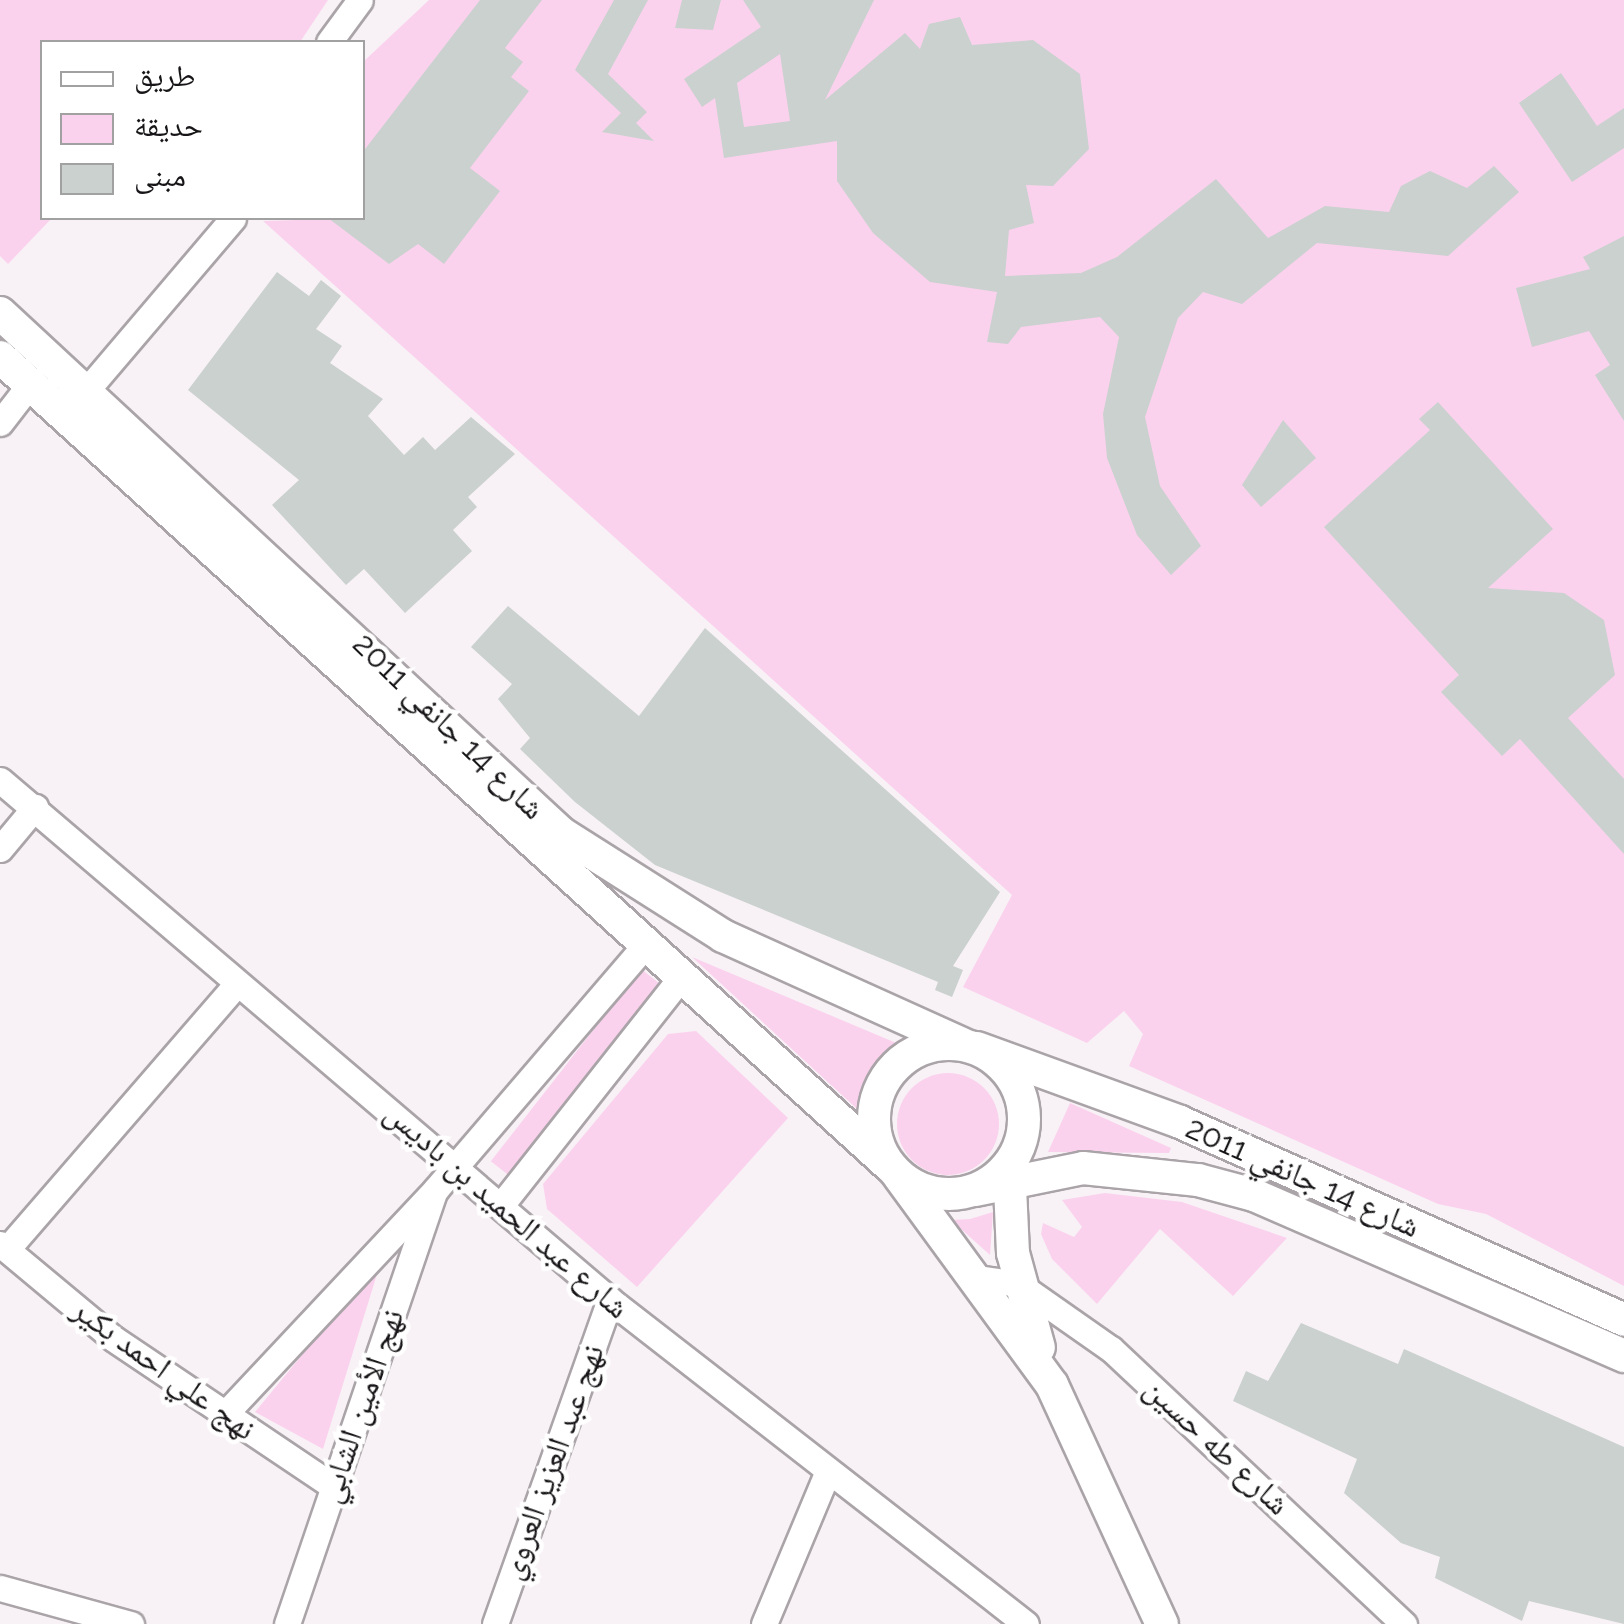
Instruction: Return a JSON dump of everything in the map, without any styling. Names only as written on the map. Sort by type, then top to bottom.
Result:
[{"type":"main road","name":"شارع 14 جانفي 2011","points":[[0,313],[576,843],[722,936],[970,1046],[1180,1122],[1624,1320]]},
{"type":"main road","name":"شارع 14 جانفي 2011","points":[[0,356],[894,1171]]},
{"type":"main road","points":[[1052,1385],[978,1278],[894,1171],[873,1117],[878,1091],[912,1052],[970,1046],[1014,1080],[1023,1104],[1009,1173],[1018,1284],[1052,1385],[1162,1624]]},
{"type":"main road","name":"شارع 14 جانفي 2011","points":[[1009,1173],[1125,1170],[1254,1195],[1624,1356]]},
{"type":"main road","points":[[894,1171],[935,1193],[975,1190],[1009,1173]]},
{"type":"street","points":[[330,40],[360,0]]},
{"type":"street","points":[[86,391],[230,220]]},
{"type":"street","points":[[0,423],[30,384]]},
{"type":"street","name":"شارع عبد الحميد بن باديس","points":[[0,780],[236,984],[456,1164],[610,1300],[826,1476],[1021,1623]]},
{"type":"street","points":[[0,848],[35,807]]},
{"type":"street","points":[[222,1417],[436,1189],[644,945]]},
{"type":"street","points":[[502,1204],[680,979]]},
{"type":"street","points":[[4,1246],[236,984]]},
{"type":"street","name":"نهج الأمين الشابي","points":[[287,1624],[436,1189]]},
{"type":"street","name":"نهج علي احمد بكير","points":[[4,1246],[222,1417],[334,1486]]},
{"type":"street","points":[[978,1278],[1018,1284]]},
{"type":"street","name":"شارع طه حسين","points":[[1018,1284],[1111,1349],[1404,1624]]},
{"type":"street","name":"نهج عبد العزيز العروي","points":[[495,1624],[610,1300]]},
{"type":"street","points":[[764,1624],[826,1476]]},
{"type":"street","points":[[0,1588],[131,1624]]},
{"type":"green space","points":[[0,0],[328,0],[301,40],[40,40],[40,220],[50,220],[8,264],[0,256]]},
{"type":"green space","points":[[429,0],[1624,0],[1624,1286],[1486,1214],[1438,1204],[1129,1066],[1143,1034],[1124,1011],[1087,1043],[963,987],[1012,895],[263,221],[365,220],[365,60]]},
{"type":"green space","points":[[692,957],[901,1045],[871,1073],[856,1108]]},
{"type":"green space","points":[[641,969],[660,984],[510,1176],[491,1161]]},
{"type":"green space","points":[[696,1031],[788,1118],[637,1287],[547,1209],[543,1184],[668,1034]]},
{"type":"green space","points":[[948,1073],[968,1077],[984,1088],[995,1104],[999,1124],[995,1144],[984,1160],[968,1171],[948,1175],[928,1171],[912,1160],[901,1144],[897,1124],[901,1104],[912,1088],[928,1077]]},
{"type":"green space","points":[[1070,1103],[1171,1148],[1169,1153],[1048,1152]]},
{"type":"green space","points":[[1105,1193],[1182,1202],[1287,1238],[1233,1296],[1160,1229],[1097,1304],[1052,1259],[1041,1234],[1043,1223],[1074,1237],[1082,1227],[1062,1200]]},
{"type":"green space","points":[[993,1212],[990,1255],[951,1220]]},
{"type":"green space","points":[[382,1258],[323,1449],[255,1412]]},
{"type":"building","points":[[480,0],[542,0],[505,48],[523,62],[511,77],[529,91],[470,168],[500,191],[444,264],[418,244],[389,264],[331,220],[365,220],[365,149]]},
{"type":"building","points":[[614,0],[648,0],[608,74],[647,112],[636,123],[654,141],[602,132],[621,113],[575,70]]},
{"type":"building","points":[[682,0],[721,0],[713,30],[675,28]]},
{"type":"building","points":[[743,0],[874,0],[825,100],[905,33],[920,49],[929,24],[960,17],[972,45],[1033,40],[1080,74],[1089,149],[1053,186],[1026,185],[1034,223],[1009,230],[1005,276],[1081,273],[1117,257],[1216,179],[1268,238],[1325,206],[1389,212],[1401,186],[1430,171],[1467,188],[1494,166],[1519,192],[1448,256],[1317,243],[1242,304],[1203,292],[1178,318],[1145,417],[1160,486],[1201,546],[1171,575],[1137,535],[1107,458],[1103,414],[1119,337],[1100,317],[1021,327],[1008,344],[987,342],[997,292],[930,282],[873,233],[837,181],[837,141],[724,158],[715,98],[702,107],[684,79],[761,27]],"holes":[[[780,54],[790,121],[744,127],[737,83]]]},
{"type":"building","points":[[1561,73],[1597,126],[1624,108],[1624,148],[1572,182],[1519,103]]},
{"type":"building","points":[[1624,236],[1624,421],[1595,375],[1610,365],[1589,331],[1532,347],[1516,288],[1590,269],[1583,257]]},
{"type":"building","points":[[277,272],[309,296],[321,280],[341,296],[316,329],[342,346],[330,363],[383,399],[368,416],[404,455],[423,437],[435,450],[471,417],[515,454],[468,497],[477,507],[453,530],[472,551],[405,613],[364,569],[346,585],[272,505],[299,480],[188,390]]},
{"type":"building","points":[[1438,402],[1553,529],[1488,588],[1564,593],[1604,620],[1615,675],[1568,718],[1624,779],[1624,854],[1520,739],[1502,756],[1441,692],[1459,675],[1324,527],[1430,430],[1419,419]]},
{"type":"building","points":[[1283,420],[1316,458],[1261,507],[1242,485]]},
{"type":"building","points":[[508,606],[639,716],[705,628],[1000,892],[953,966],[963,970],[952,997],[935,990],[938,982],[655,865],[575,802],[520,749],[530,738],[498,699],[512,684],[471,647]]},
{"type":"building","points":[[1301,1323],[1398,1364],[1404,1349],[1624,1447],[1624,1624],[1529,1601],[1522,1621],[1435,1578],[1440,1557],[1401,1543],[1344,1493],[1357,1459],[1233,1401],[1246,1371],[1268,1381]]}]
